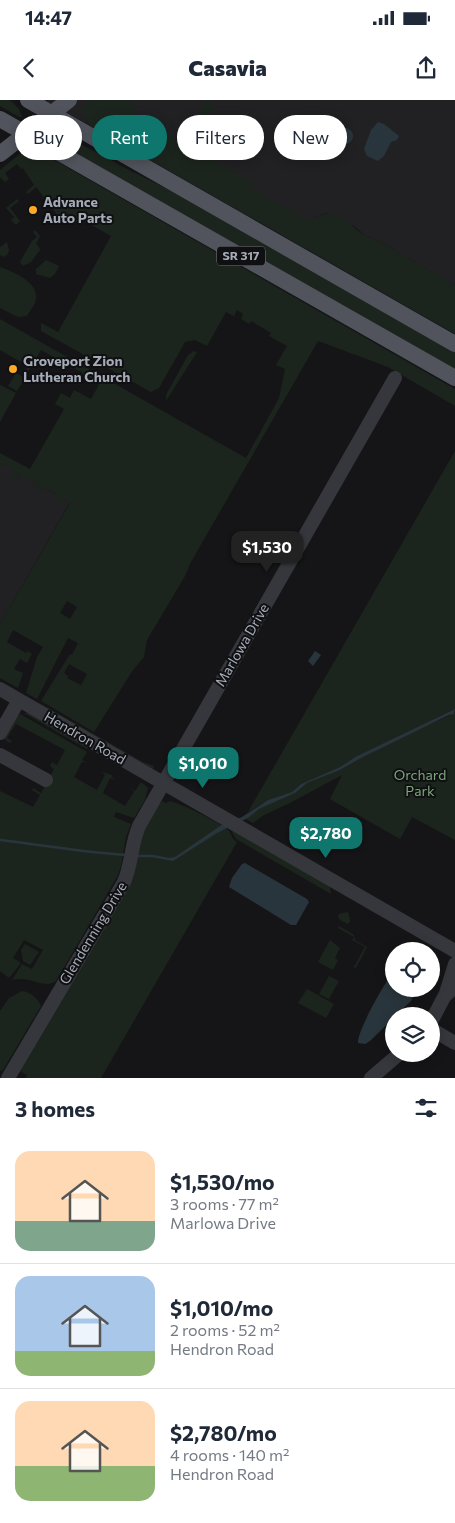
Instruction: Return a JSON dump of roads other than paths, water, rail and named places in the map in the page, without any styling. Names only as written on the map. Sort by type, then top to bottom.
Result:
[{"type":"main road","name":"SR 317","points":[[28,100],[455,344]]},
{"type":"main road","points":[[52,114],[69,100]]},
{"type":"main road","name":"SR 317","points":[[0,118],[15,127]]},
{"type":"main road","points":[[0,154],[15,142]]},
{"type":"main road","name":"SR 317","points":[[73,160],[455,378]]},
{"type":"street","name":"Marlowa Drive","points":[[164,783],[395,378]]},
{"type":"street","name":"Hendron Road","points":[[0,689],[455,951]]},
{"type":"street","points":[[0,733],[19,700]]},
{"type":"street","points":[[0,755],[46,780]]},
{"type":"street","name":"Glendenning Drive","points":[[8,1078],[124,882],[135,834],[164,783]]},
{"type":"street","points":[[439,1007],[455,964]]},
{"type":"street","points":[[444,997],[455,986]]},
{"type":"street","points":[[440,1034],[455,1043]]},
{"type":"street","points":[[371,1078],[390,1062]]},
{"type":"waterway","points":[[0,840],[80,851],[127,855]]},
{"type":"waterway","points":[[135,856],[152,856]]},
{"type":"place","name":"Advance Auto Parts","points":[[33,210]]},
{"type":"place","name":"Groveport Zion Lutheran Church","points":[[13,369]]},
{"type":"park label","name":"Orchard Park","points":[[420,784]]}]
